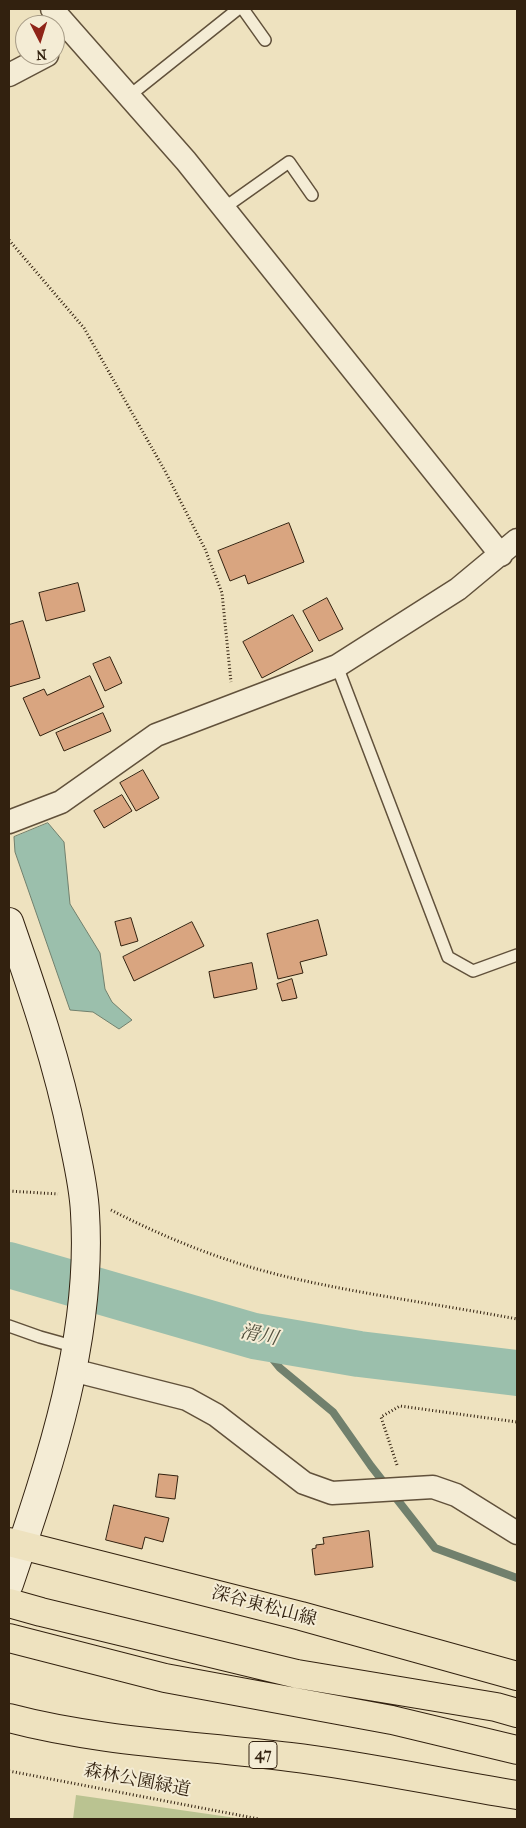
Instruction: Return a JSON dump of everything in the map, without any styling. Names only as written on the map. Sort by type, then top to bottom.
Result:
[{"type":"main road","name":"深谷東松山線","points":[[15,1544],[300,1616],[517,1676]]},
{"type":"main road","points":[[9,1602],[41,1612],[297,1674],[496,1707],[517,1713]]},
{"type":"main road","points":[[20,1641],[166,1678],[392,1720],[517,1750]]},
{"type":"main road","name":"47","points":[[9,1718],[189,1747],[290,1757],[517,1795]]},
{"type":"street","points":[[9,822],[61,802],[156,735],[337,666],[458,589],[509,547],[56,10]]},
{"type":"street","points":[[65,45],[78,38]]},
{"type":"street","points":[[9,75],[28,65]]},
{"type":"street","points":[[9,922],[42,1016],[62,1087],[85,1206],[85,1272],[75,1352],[49,1460],[15,1544],[9,1584]]},
{"type":"street","points":[[75,1352],[188,1399],[216,1415],[304,1482],[332,1494],[433,1487],[456,1495],[517,1533]]},
{"type":"lane","points":[[129,96],[238,9]]},
{"type":"lane","points":[[243,9],[265,40]]},
{"type":"lane","points":[[224,208],[289,162],[312,195]]},
{"type":"lane","points":[[337,666],[448,957],[473,971],[517,955]]},
{"type":"lane","points":[[9,1326],[75,1352]]},
{"type":"path","points":[[9,240],[84,328],[165,471],[205,549],[222,593],[226,617],[227,661],[234,705]]},
{"type":"path","points":[[9,1191],[85,1206],[223,1257],[292,1278],[517,1319]]},
{"type":"path","points":[[405,1490],[381,1417],[400,1406],[517,1422]]},
{"type":"path","name":"森林公園緑道","points":[[9,1770],[260,1819]]},
{"type":"shaded area","points":[[48,823],[64,842],[70,904],[100,953],[105,989],[112,1002],[132,1020],[119,1029],[93,1012],[70,1010],[15,852],[14,837]]},
{"type":"shaded area","points":[[76,1795],[243,1819],[73,1819]]},
{"type":"building","points":[[289,523],[304,562],[248,584],[245,575],[230,581],[218,551]]},
{"type":"building","points":[[78,583],[85,611],[46,621],[39,593]]},
{"type":"building","points":[[327,598],[343,629],[319,641],[303,611]]},
{"type":"building","points":[[293,615],[313,651],[262,678],[243,642]]},
{"type":"building","points":[[23,621],[40,678],[9,687],[9,625]]},
{"type":"building","points":[[110,657],[122,683],[105,691],[93,664]]},
{"type":"building","points":[[90,676],[104,707],[40,736],[23,698],[44,689],[47,695]]},
{"type":"building","points":[[103,713],[111,731],[64,751],[56,733]]},
{"type":"building","points":[[143,770],[159,798],[136,811],[120,783]]},
{"type":"building","points":[[122,795],[132,811],[104,828],[94,811]]},
{"type":"building","points":[[131,918],[138,941],[121,946],[115,922]]},
{"type":"building","points":[[318,920],[327,955],[300,962],[303,973],[278,979],[267,934]]},
{"type":"building","points":[[192,922],[204,946],[134,981],[123,957]]},
{"type":"building","points":[[252,963],[257,989],[214,998],[209,972]]},
{"type":"building","points":[[292,979],[297,998],[282,1001],[277,984]]},
{"type":"building","points":[[159,1474],[178,1476],[175,1499],[156,1497]]},
{"type":"building","points":[[114,1505],[169,1518],[163,1542],[145,1537],[142,1549],[106,1540]]},
{"type":"building","points":[[369,1531],[373,1567],[315,1575],[312,1549],[316,1548],[316,1545],[324,1544],[323,1538]]},
{"type":"waterway","name":"滑川","points":[[9,1265],[254,1336],[359,1354],[517,1373]]},
{"type":"waterway","points":[[254,1336],[280,1368],[333,1412],[371,1466],[435,1548],[517,1578]]}]
